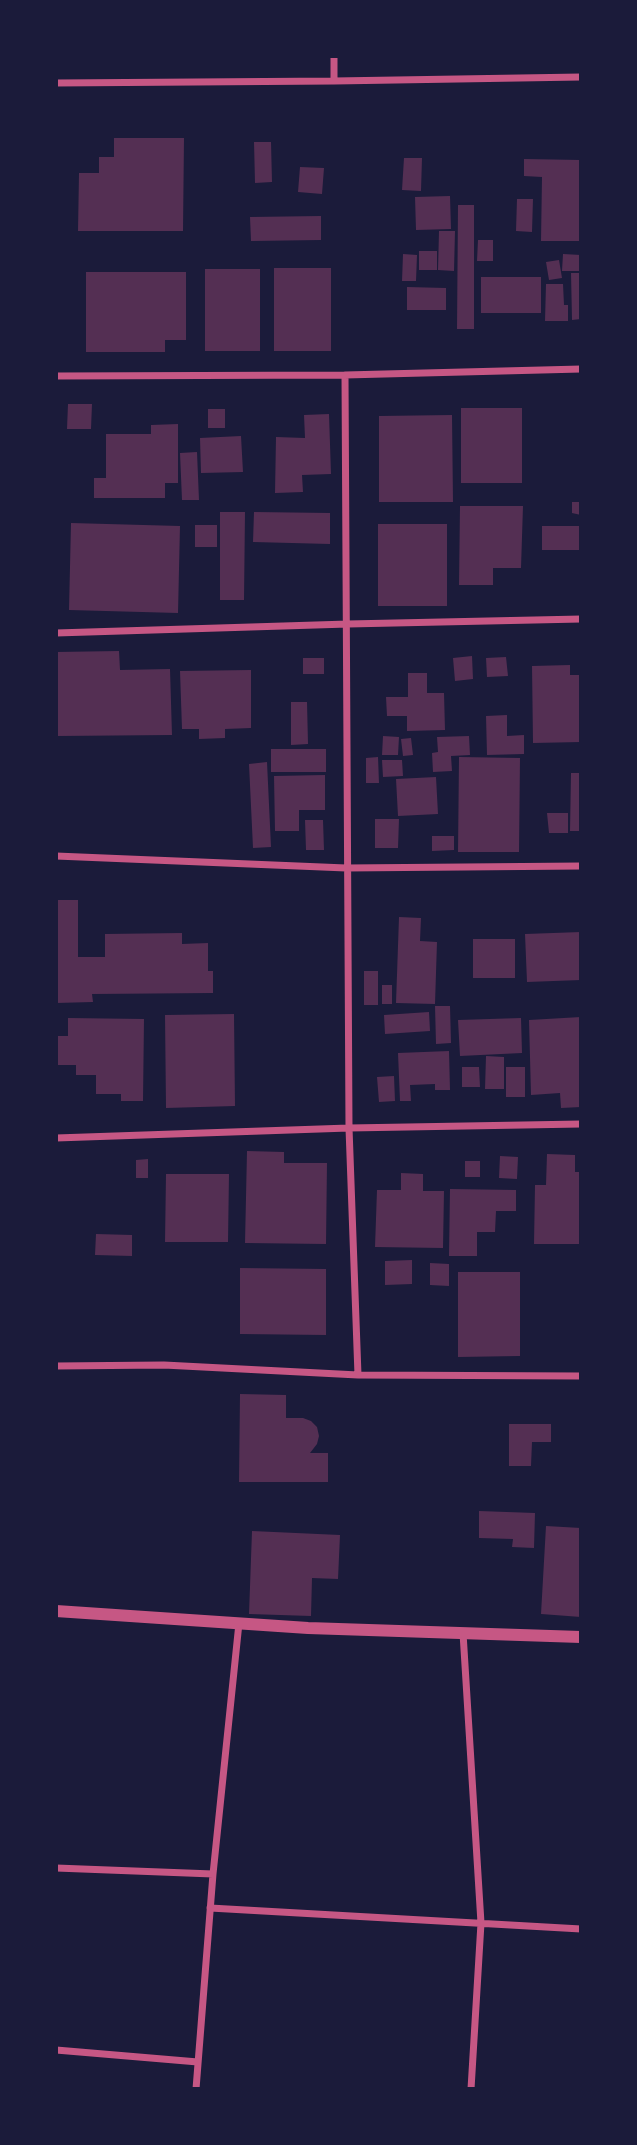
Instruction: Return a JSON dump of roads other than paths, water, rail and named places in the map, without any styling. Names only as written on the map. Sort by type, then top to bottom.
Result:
[{"type":"street","points":[[334,56],[334,81]]},
{"type":"street","points":[[56,83],[581,77]]},
{"type":"street","points":[[56,376],[345,375],[581,369]]},
{"type":"street","points":[[345,375],[349,1128],[358,1375]]},
{"type":"street","points":[[56,634],[581,619]]},
{"type":"street","points":[[56,856],[346,868],[581,866]]},
{"type":"street","points":[[56,1138],[349,1128],[581,1124]]},
{"type":"street","points":[[56,1366],[164,1364],[358,1375],[581,1376]]},
{"type":"street","points":[[56,1611],[308,1628],[581,1637]]},
{"type":"street","points":[[196,2089],[213,1874],[239,1622]]},
{"type":"street","points":[[463,1633],[481,1923],[471,2089]]},
{"type":"street","points":[[56,1868],[213,1874]]},
{"type":"street","points":[[210,1908],[581,1929]]},
{"type":"street","points":[[56,2050],[198,2062]]}]
